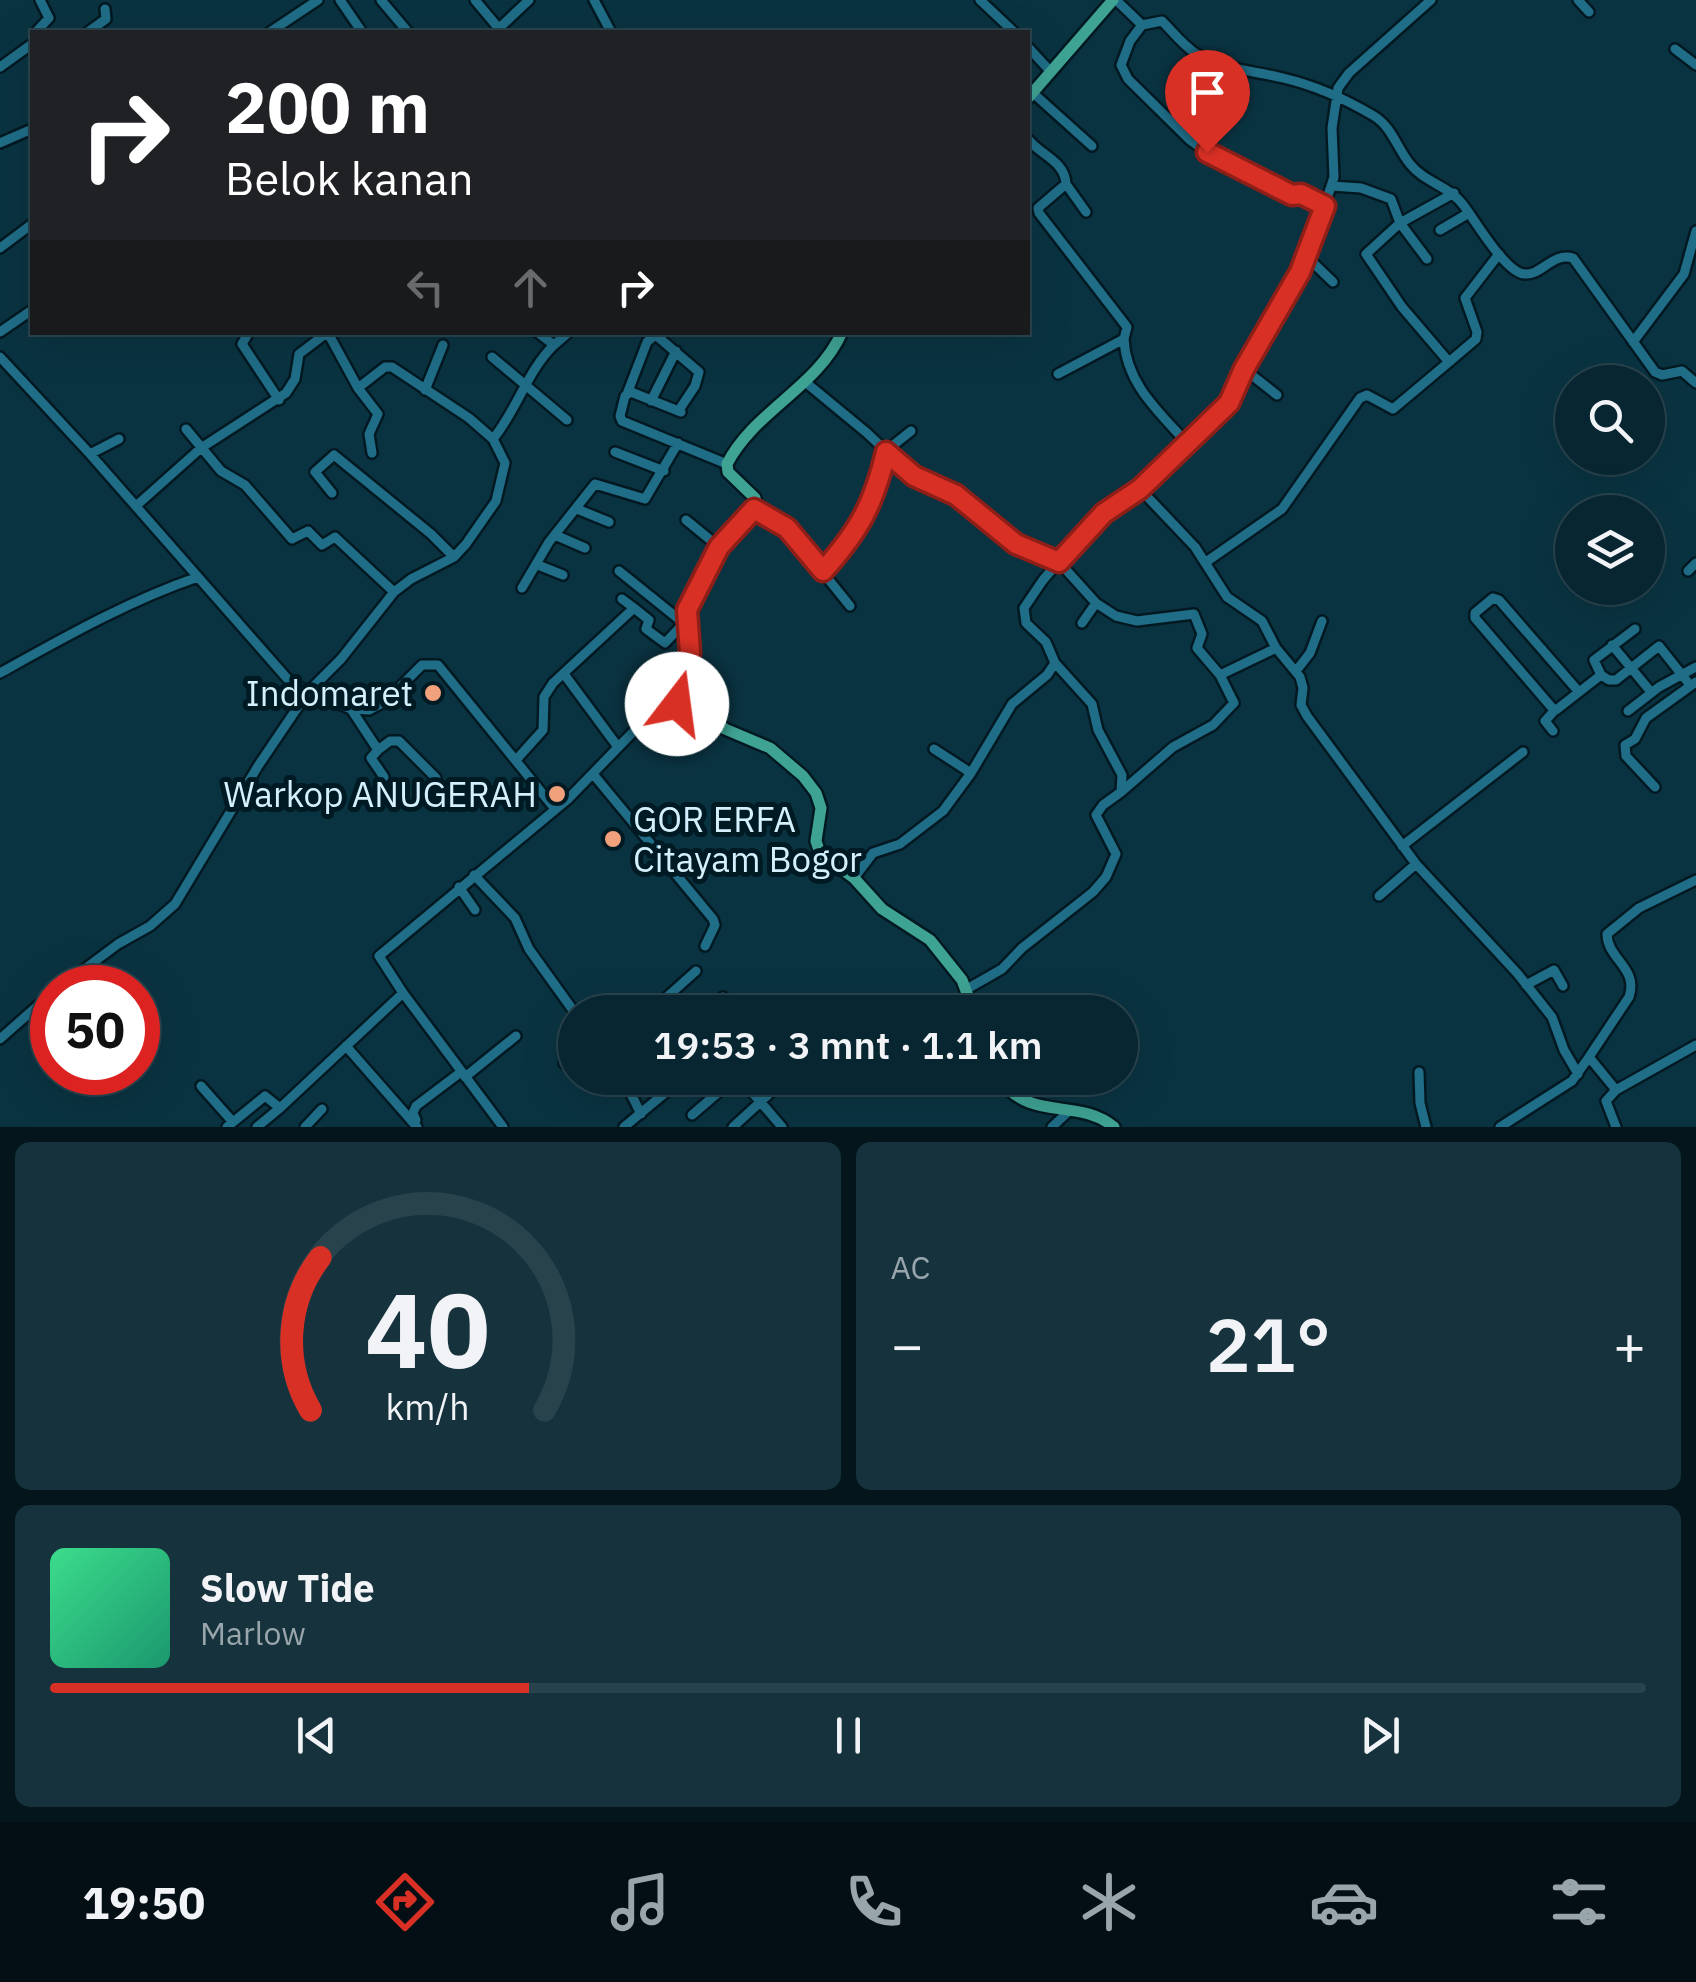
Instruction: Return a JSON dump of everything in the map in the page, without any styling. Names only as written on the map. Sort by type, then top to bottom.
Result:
[{"type":"main road","points":[[1030,95],[1114,0]]},
{"type":"main road","points":[[840,335],[833,350],[753,429],[727,464],[728,472],[755,498],[754,509],[719,547],[687,610],[690,653],[677,704],[700,710],[725,729],[770,748],[803,776],[816,792],[821,808],[816,848],[854,878],[882,909],[930,940],[954,967],[969,995]]},
{"type":"main road","points":[[1017,1095],[1040,1107],[1101,1118],[1114,1127]]},
{"type":"street","points":[[38,30],[49,18],[40,0]]},
{"type":"street","points":[[273,30],[318,0]]},
{"type":"street","points":[[340,0],[361,30]]},
{"type":"street","points":[[381,0],[406,30]]},
{"type":"street","points":[[474,0],[498,30]]},
{"type":"street","points":[[500,30],[528,0]]},
{"type":"street","points":[[594,0],[610,30]]},
{"type":"street","points":[[980,0],[1012,30]]},
{"type":"street","points":[[1114,0],[1142,24]]},
{"type":"street","points":[[1578,0],[1589,12]]},
{"type":"street","points":[[1121,792],[1122,775],[1098,730],[1092,704],[1055,663],[1052,650],[1023,616],[1028,599],[1104,513],[1140,489],[1229,403],[1306,256],[1332,186],[1332,128],[1338,88],[1425,2]]},
{"type":"street","points":[[91,30],[105,20],[105,10]]},
{"type":"street","points":[[1325,206],[1301,194],[1292,195],[1222,160],[1174,126],[1128,79],[1121,65],[1130,40],[1142,24],[1162,21],[1192,51],[1208,60],[1284,78],[1337,97],[1381,122],[1416,170],[1454,193],[1500,254],[1519,272],[1526,274],[1560,257],[1572,258],[1658,375],[1682,371],[1696,383]]},
{"type":"street","points":[[0,67],[30,45]]},
{"type":"street","points":[[1030,49],[1050,72]]},
{"type":"street","points":[[1675,49],[1696,65]]},
{"type":"street","points":[[1030,95],[1092,146]]},
{"type":"street","points":[[0,142],[30,130]]},
{"type":"street","points":[[1030,141],[1063,170],[1066,184],[1086,212]]},
{"type":"street","points":[[1066,184],[1038,211],[1123,320],[1124,352],[1134,382],[1186,442]]},
{"type":"street","points":[[1332,186],[1361,188],[1391,199],[1400,223],[1427,259]]},
{"type":"street","points":[[1450,362],[1367,259],[1368,251],[1400,223],[1454,193]]},
{"type":"street","points":[[1440,230],[1469,212]]},
{"type":"street","points":[[0,248],[30,226]]},
{"type":"street","points":[[1633,342],[1684,274],[1696,231]]},
{"type":"street","points":[[1206,562],[1282,509],[1360,398],[1367,396],[1393,409],[1478,336],[1466,298],[1500,254]]},
{"type":"street","points":[[1306,256],[1333,282]]},
{"type":"street","points":[[0,332],[30,311]]},
{"type":"street","points":[[246,335],[242,344],[279,400]]},
{"type":"street","points":[[329,335],[358,388],[378,414],[370,434],[372,453]]},
{"type":"street","points":[[541,335],[554,346]]},
{"type":"street","points":[[493,439],[516,408],[538,363],[566,335]]},
{"type":"street","points":[[136,506],[201,448],[279,400],[295,379],[299,354],[310,337]]},
{"type":"street","points":[[628,394],[680,411],[699,375],[658,337],[650,338],[628,394],[620,420],[727,464]]},
{"type":"street","points":[[1058,374],[1124,339]]},
{"type":"street","points":[[424,390],[443,345]]},
{"type":"street","points":[[651,401],[676,351]]},
{"type":"street","points":[[492,356],[567,420]]},
{"type":"street","points":[[0,357],[280,672],[308,692],[351,709],[375,708],[422,665],[438,665],[555,809]]},
{"type":"street","points":[[90,965],[150,926],[175,904],[258,766],[308,692],[341,659],[394,592],[454,556],[470,540],[496,501],[502,487],[504,462],[493,439],[469,418],[387,366],[358,388]]},
{"type":"street","points":[[1244,369],[1276,395]]},
{"type":"street","points":[[804,381],[914,476],[956,495],[1016,544],[1059,562],[1096,603],[1128,620],[1194,614],[1202,634],[1198,648],[1220,675],[1234,703],[1213,725],[1166,753],[1103,805],[1096,815],[1116,854],[1102,882],[1002,969],[967,988]]},
{"type":"street","points":[[186,429],[221,470],[245,485],[292,539],[308,531],[322,545],[335,537],[394,592]]},
{"type":"street","points":[[823,571],[853,538],[870,508],[886,452],[912,431]]},
{"type":"street","points":[[90,454],[119,439]]},
{"type":"street","points":[[522,588],[555,535],[598,483],[645,499],[678,443]]},
{"type":"street","points":[[615,452],[664,471]]},
{"type":"street","points":[[332,493],[315,472],[334,455],[454,556]]},
{"type":"street","points":[[1140,489],[1188,539],[1227,597],[1262,621],[1302,683],[1303,710],[1416,864],[1556,1022],[1564,1050],[1578,1074]]},
{"type":"street","points":[[578,508],[609,522]]},
{"type":"street","points":[[754,509],[787,528],[850,606]]},
{"type":"street","points":[[686,520],[719,547]]},
{"type":"street","points":[[555,535],[584,548]]},
{"type":"street","points":[[538,565],[564,576]]},
{"type":"street","points":[[620,571],[685,624],[665,643],[648,632],[648,619],[622,599]]},
{"type":"street","points":[[0,673],[105,616],[198,577]]},
{"type":"street","points":[[1555,710],[1475,618],[1475,613],[1493,598],[1499,600],[1579,692]]},
{"type":"street","points":[[1082,623],[1096,603]]},
{"type":"street","points":[[516,760],[543,730],[544,697],[634,608]]},
{"type":"street","points":[[1296,672],[1310,653],[1322,621]]},
{"type":"street","points":[[1635,628],[1594,660],[1601,674],[1612,682],[1658,646],[1693,684],[1646,718],[1635,739],[1626,744],[1628,758],[1655,787]]},
{"type":"street","points":[[1612,645],[1652,692]]},
{"type":"street","points":[[1220,675],[1276,648]]},
{"type":"street","points":[[854,878],[873,853],[900,844],[943,811],[1012,704],[1047,675],[1055,663]]},
{"type":"street","points":[[1628,711],[1681,673],[1696,667]]},
{"type":"street","points":[[564,674],[618,747]]},
{"type":"street","points":[[1554,731],[1545,721],[1601,674]]},
{"type":"street","points":[[503,1127],[403,994],[380,956],[555,809],[646,721],[677,704]]},
{"type":"street","points":[[351,709],[378,750]]},
{"type":"street","points":[[384,777],[372,762],[378,750],[390,741],[399,741],[436,778]]},
{"type":"street","points":[[934,748],[971,773]]},
{"type":"street","points":[[1402,846],[1523,752]]},
{"type":"street","points":[[594,774],[713,919],[715,925],[705,946]]},
{"type":"street","points":[[1379,896],[1416,864]]},
{"type":"street","points":[[474,875],[515,918],[529,949],[562,995]]},
{"type":"street","points":[[1500,1127],[1578,1074],[1629,997],[1632,986],[1623,962],[1607,943],[1607,934],[1638,908],[1696,880]]},
{"type":"street","points":[[459,887],[475,910]]},
{"type":"street","points":[[1526,984],[1554,970],[1563,986]]},
{"type":"street","points":[[669,995],[696,971]]},
{"type":"street","points":[[257,1127],[403,994]]},
{"type":"street","points":[[0,1039],[30,1012]]},
{"type":"street","points":[[418,1127],[414,1109],[516,1036]]},
{"type":"street","points":[[1616,1127],[1606,1100],[1616,1090],[1696,1045]]},
{"type":"street","points":[[346,1046],[418,1127]]},
{"type":"street","points":[[1589,1057],[1616,1090]]},
{"type":"street","points":[[1419,1072],[1420,1104],[1426,1127]]},
{"type":"street","points":[[201,1086],[230,1124],[266,1096],[280,1108]]},
{"type":"street","points":[[632,1095],[641,1114]]},
{"type":"street","points":[[624,1127],[663,1095]]},
{"type":"street","points":[[692,1116],[717,1095]]},
{"type":"street","points":[[755,1095],[782,1127]]},
{"type":"street","points":[[733,1127],[769,1095]]},
{"type":"street","points":[[304,1127],[322,1108]]},
{"type":"street","points":[[1052,1127],[1069,1111]]},
{"type":"place","name":"Indomaret","points":[[433,693]]},
{"type":"place","name":"Warkop ANUGERAH","points":[[557,794]]},
{"type":"place","name":"GOR ERFA Citayam Bogor","points":[[613,839]]},
{"type":"route","points":[[677,704],[690,653],[687,610],[719,547],[754,509],[787,528],[823,571],[853,538],[870,508],[886,452],[914,476],[956,495],[1016,544],[1059,562],[1104,513],[1140,489],[1160,466],[1224,410],[1300,272],[1325,206],[1301,194],[1292,195],[1207,152]]}]
